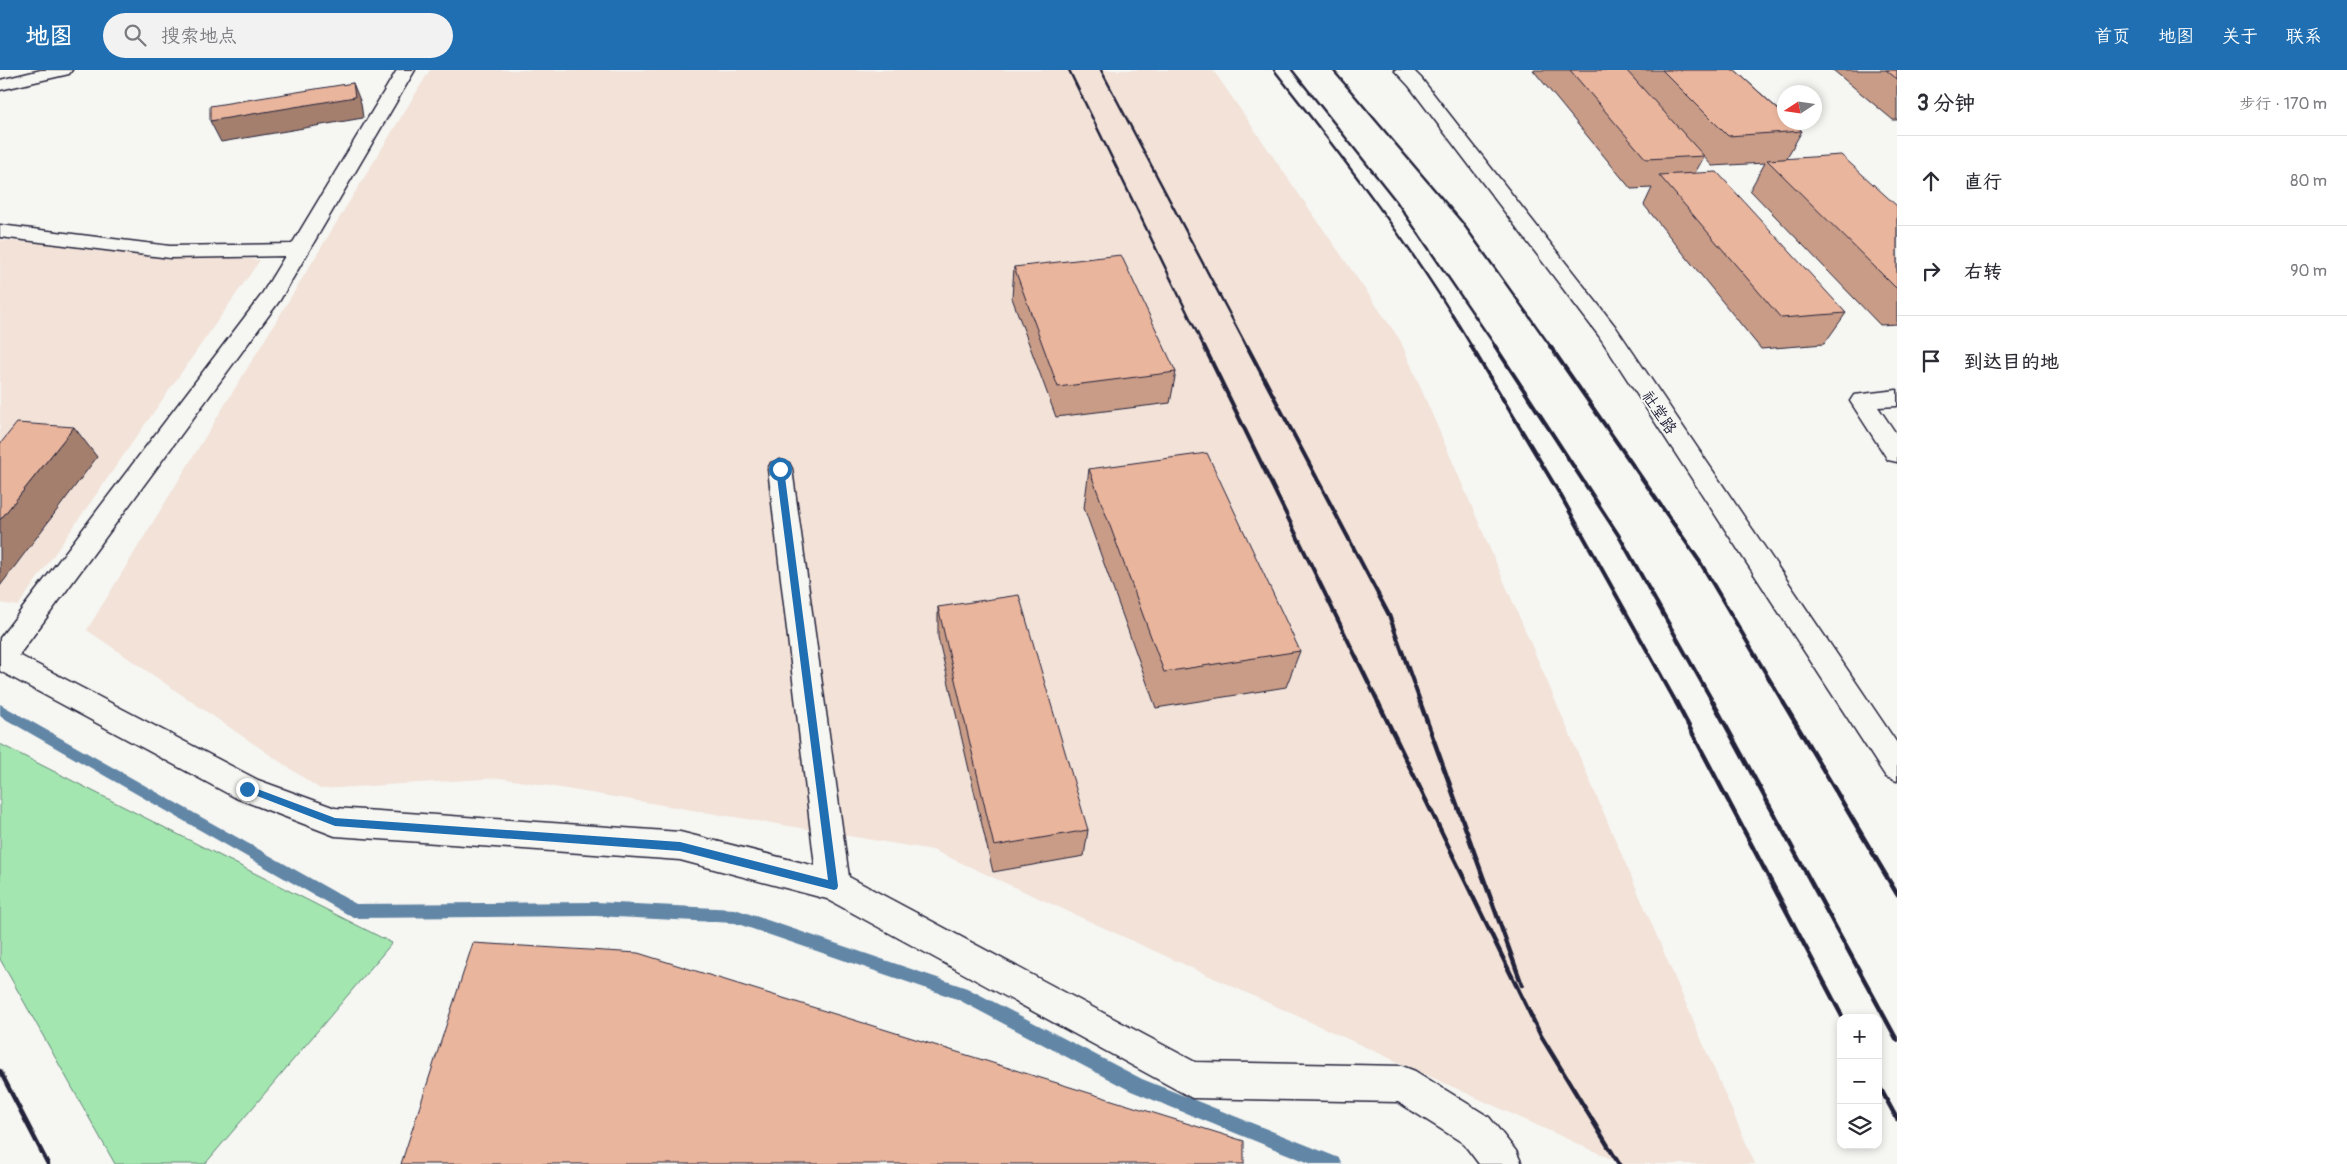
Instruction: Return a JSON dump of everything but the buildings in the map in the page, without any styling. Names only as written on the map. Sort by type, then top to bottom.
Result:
[{"type":"street","points":[[0,85],[63,70]]},
{"type":"street","points":[[406,70],[269,300],[0,658],[247,789],[335,822],[680,846],[834,886],[1192,1080],[1402,1084],[1476,1130],[1502,1164]]},
{"type":"street","name":"社堂路","points":[[1403,70],[1415,82],[1607,331],[1897,768]]},
{"type":"street","points":[[0,231],[170,252],[298,250]]},
{"type":"street","points":[[1897,398],[1862,401],[1897,454]]},
{"type":"street","points":[[780,469],[834,886]]},
{"type":"shaded area","points":[[430,70],[1213,70],[1400,340],[1755,1164],[1622,1164],[933,850],[500,778],[320,789],[87,630]]},
{"type":"shaded area","points":[[0,240],[260,260],[18,606],[0,603]]},
{"type":"green space","points":[[0,744],[392,943],[205,1164],[115,1164],[0,959]]},
{"type":"waterway","points":[[0,709],[354,911],[596,909],[735,916],[961,993],[1137,1085],[1333,1164]]},
{"type":"railway","points":[[1069,70],[1204,347]]},
{"type":"railway","points":[[1101,70],[1247,347]]},
{"type":"railway","points":[[1274,70],[1352,171],[1402,240],[1472,347]]},
{"type":"railway","points":[[1292,70],[1396,201],[1496,347]]},
{"type":"railway","points":[[1333,70],[1462,222],[1551,347]]},
{"type":"railway","points":[[1204,346],[1379,704]]},
{"type":"railway","points":[[1247,346],[1389,615],[1421,704]]},
{"type":"railway","points":[[1471,346],[1561,496],[1677,704]]},
{"type":"railway","points":[[1495,346],[1619,536],[1714,704]]},
{"type":"railway","points":[[1550,346],[1700,562],[1784,704]]},
{"type":"railway","points":[[1378,702],[1541,1036],[1619,1164]]},
{"type":"railway","points":[[1420,702],[1522,985]]},
{"type":"railway","points":[[1676,702],[1841,1014]]},
{"type":"railway","points":[[1713,702],[1897,1040]]},
{"type":"railway","points":[[1783,702],[1897,894]]},
{"type":"railway","points":[[0,1071],[48,1164]]},
{"type":"railway","points":[[1882,1091],[1897,1119]]},
{"type":"route","points":[[247,789],[335,822],[680,846],[834,886],[780,469]]}]
